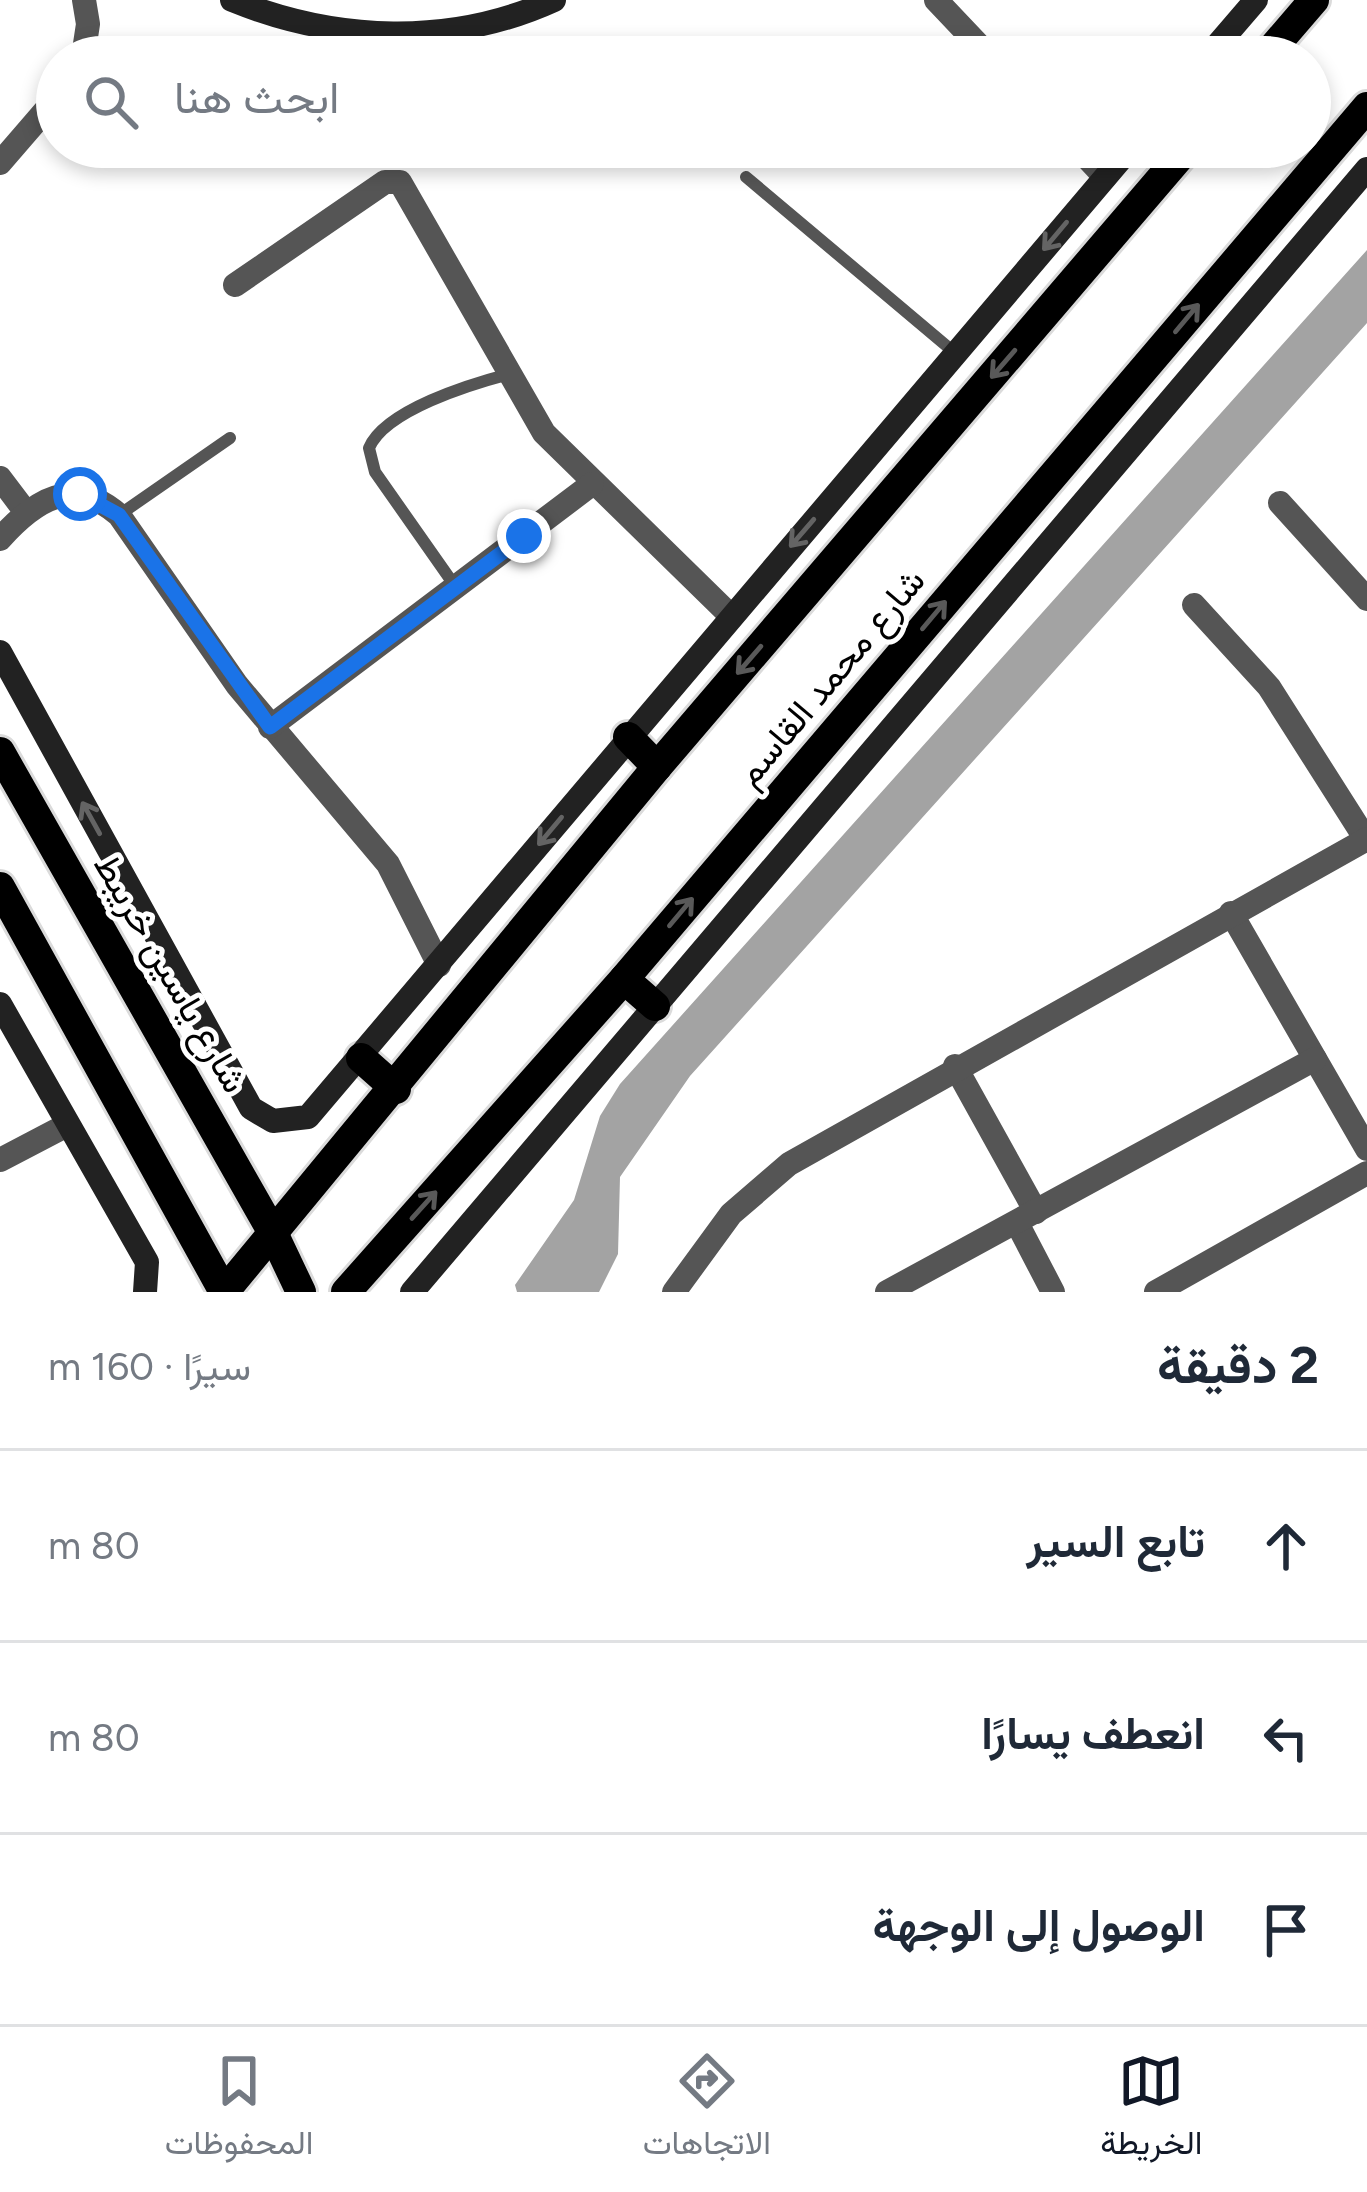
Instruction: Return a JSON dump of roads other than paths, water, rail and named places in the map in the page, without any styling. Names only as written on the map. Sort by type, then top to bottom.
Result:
[{"type":"main road","points":[[232,0],[324,28],[399,34],[475,26],[554,0]]},
{"type":"main road","points":[[1226,36],[1256,0]]},
{"type":"main road","points":[[1283,36],[1314,0]]},
{"type":"main road","name":"شارع محمد القاسم","points":[[1331,149],[1367,107]]},
{"type":"main road","points":[[0,652],[251,1108],[273,1121],[308,1117],[1113,168]]},
{"type":"main road","name":"شارع محمد القاسم","points":[[224,1292],[657,767],[1170,168]]},
{"type":"main road","name":"شارع محمد القاسم","points":[[346,1292],[624,979],[1315,168]]},
{"type":"main road","points":[[412,1292],[1367,169]]},
{"type":"main road","points":[[628,736],[657,767]]},
{"type":"main road","name":"شارع ياسين خريبط","points":[[0,752],[273,1233],[301,1292]]},
{"type":"main road","points":[[0,886],[224,1292]]},
{"type":"main road","points":[[624,979],[655,1006]]},
{"type":"main road","points":[[0,1004],[147,1262],[145,1292]]},
{"type":"main road","points":[[361,1058],[396,1088]]},
{"type":"street","points":[[83,0],[86,36]]},
{"type":"street","points":[[936,0],[970,36]]},
{"type":"street","points":[[0,163],[36,121]]},
{"type":"street","points":[[1097,168],[1105,177]]},
{"type":"street","points":[[235,285],[396,179],[405,185],[544,434],[730,616]]},
{"type":"street","points":[[0,478],[25,511]]},
{"type":"street","points":[[270,727],[592,484]]},
{"type":"street","points":[[0,538],[25,511],[65,494],[94,498],[119,515],[270,727],[388,864],[440,964]]},
{"type":"street","points":[[1280,503],[1367,599]]},
{"type":"street","points":[[674,1292],[731,1214],[758,1187],[956,1066],[1367,840],[1270,687],[1193,605]]},
{"type":"street","points":[[1231,913],[1367,1149]]},
{"type":"street","points":[[887,1292],[1315,1059]]},
{"type":"street","points":[[956,1066],[1026,1218],[1053,1292]]},
{"type":"street","points":[[0,1160],[67,1125]]},
{"type":"street","points":[[1156,1292],[1367,1173]]},
{"type":"lane","points":[[746,177],[955,353]]},
{"type":"lane","points":[[455,587],[375,472],[369,448],[377,434],[407,414],[509,374]]},
{"type":"lane","points":[[119,515],[230,438]]}]
